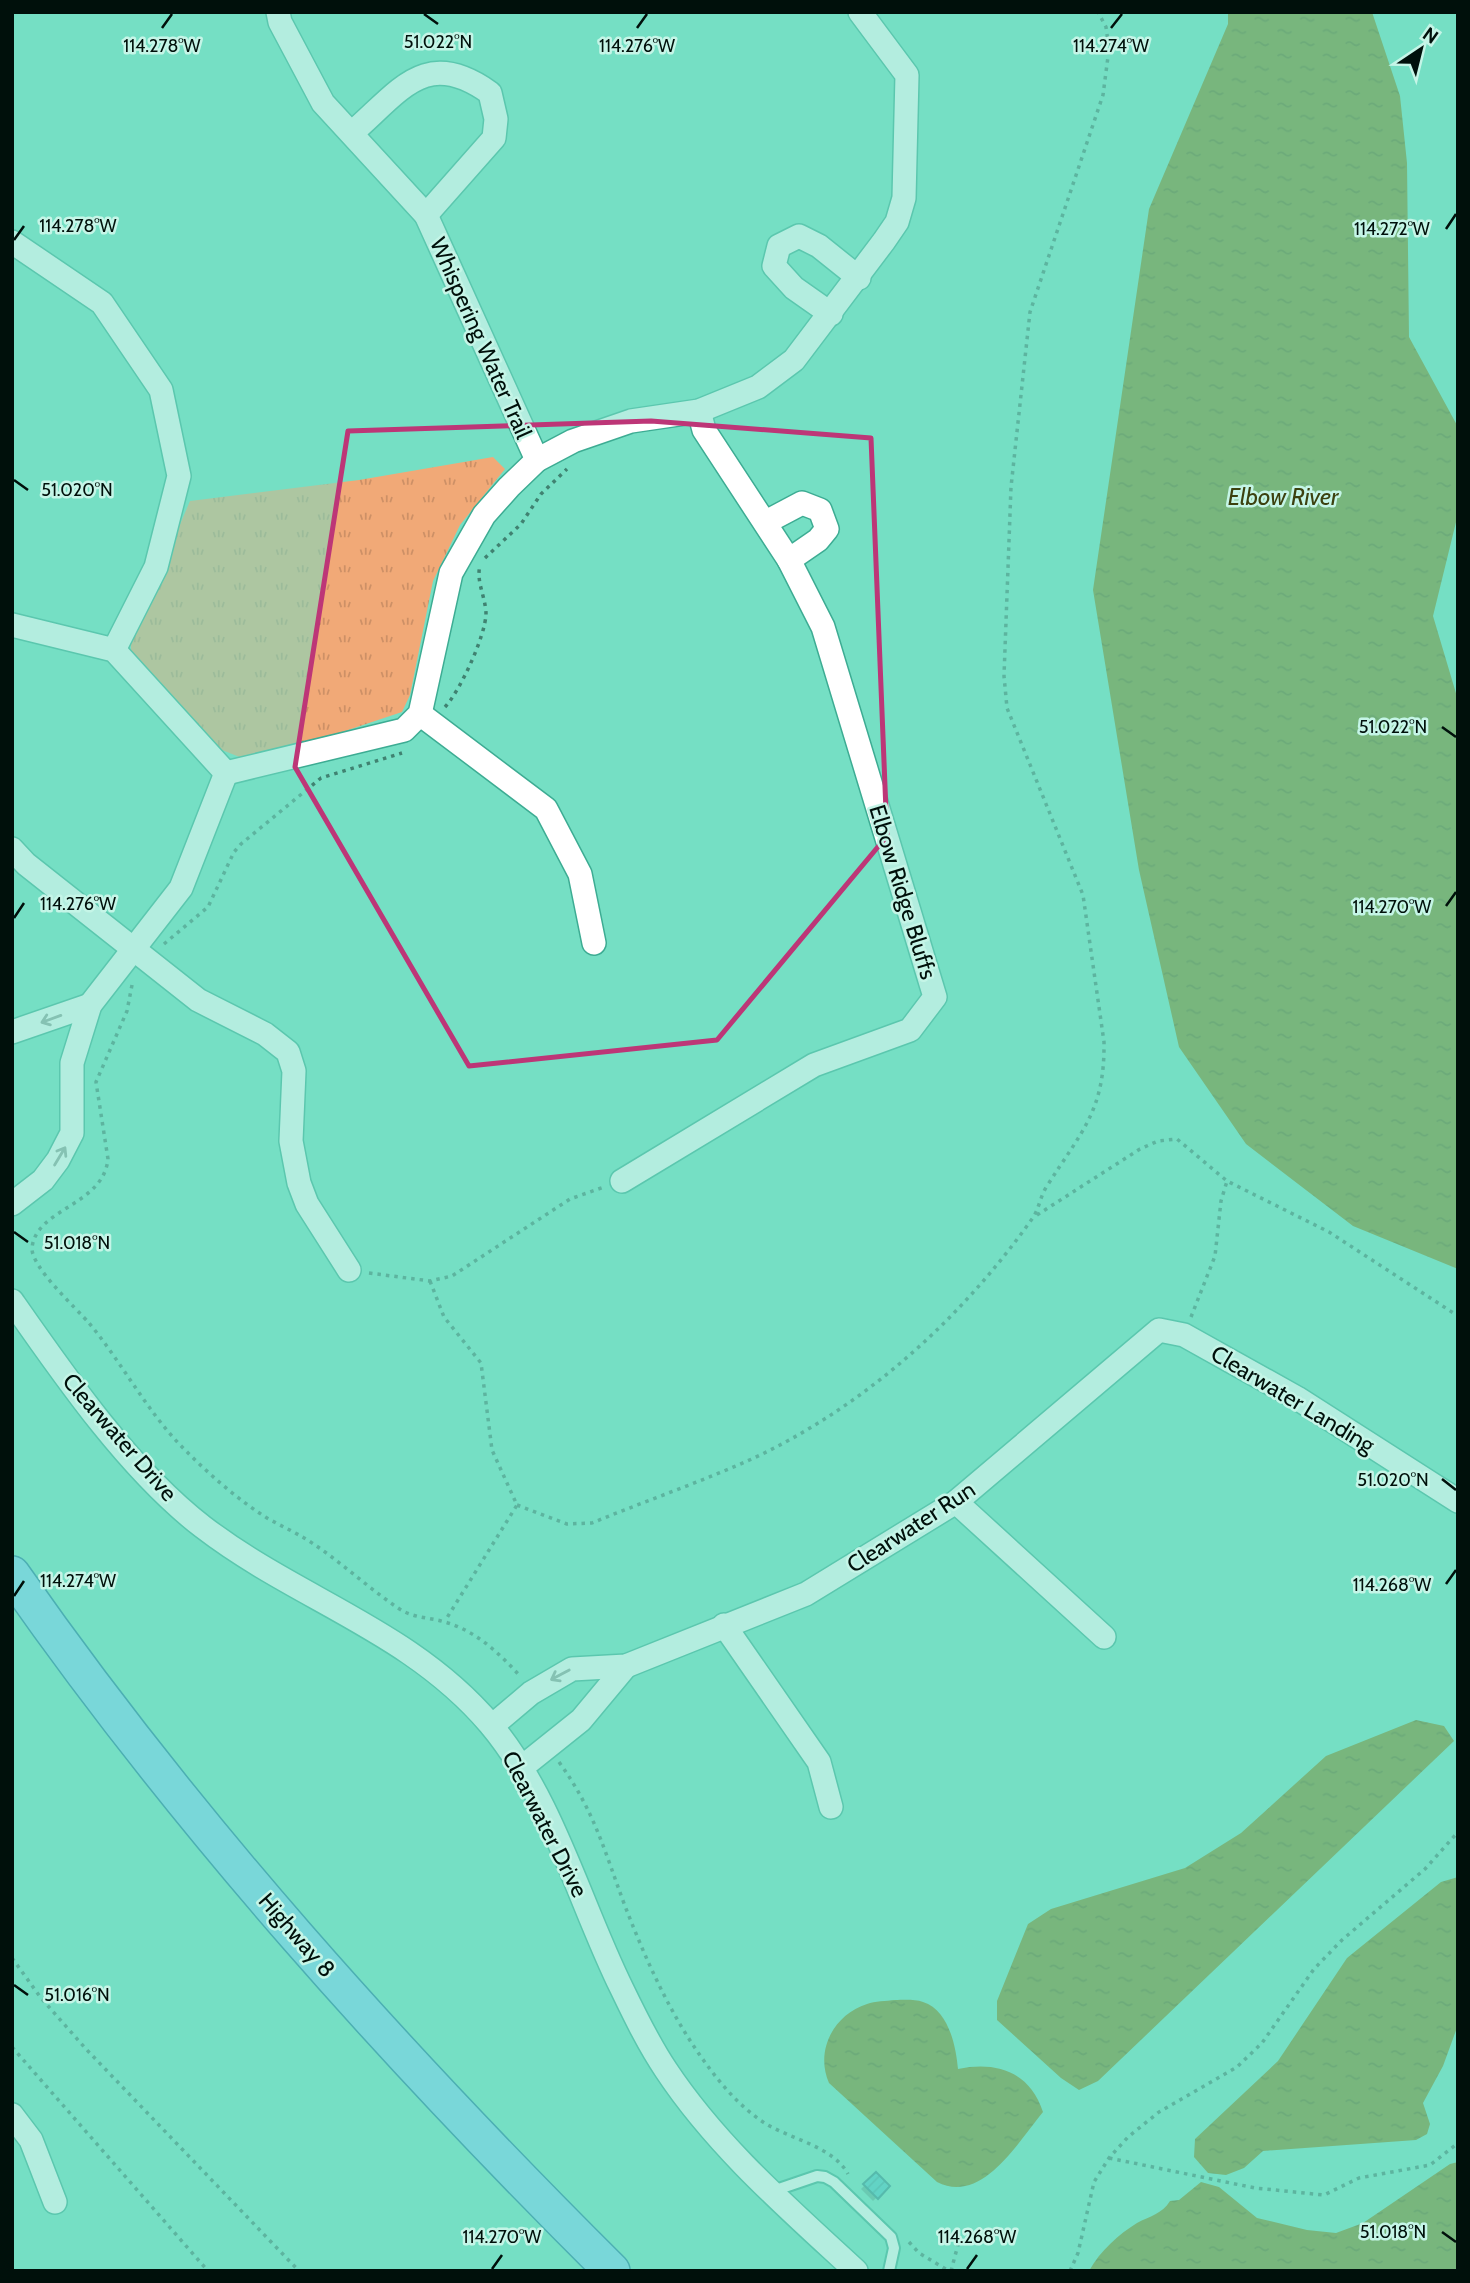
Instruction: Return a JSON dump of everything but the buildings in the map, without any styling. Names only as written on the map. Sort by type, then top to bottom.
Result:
[{"type":"main road","name":"Highway 8","points":[[12,1574],[106,1702],[240,1870],[388,2039],[525,2184],[612,2271]]},
{"type":"street","name":"Whispering Water Trail","points":[[278,12],[280,22],[323,103],[353,132],[426,215],[537,460]]},
{"type":"street","points":[[226,773],[404,730],[420,714],[451,573],[484,515],[537,460],[573,441],[621,424],[651,416],[699,411],[758,387],[794,360],[859,278],[897,222],[904,198],[906,75],[860,12]]},
{"type":"street","name":"Whispering Water Trail","points":[[353,132],[415,78],[434,73],[453,73],[471,80],[490,93],[496,119],[494,138],[426,215]]},
{"type":"street","points":[[831,314],[794,288],[774,266],[779,246],[799,236],[819,246],[859,278]]},
{"type":"street","points":[[12,242],[102,303],[161,390],[179,476],[156,567],[114,650]]},
{"type":"street","name":"Elbow Ridge Bluffs","points":[[622,1181],[814,1065],[910,1030],[935,997],[823,627],[789,560],[704,430],[699,411]]},
{"type":"street","points":[[765,522],[802,503],[820,510],[827,529],[823,536],[789,560]]},
{"type":"street","points":[[12,625],[114,650],[226,773]]},
{"type":"street","points":[[420,714],[545,810],[580,874],[594,943]]},
{"type":"street","points":[[12,1204],[43,1180],[58,1160],[72,1133],[72,1063],[90,1005],[181,888],[226,773]]},
{"type":"street","points":[[12,849],[132,949],[206,1005],[265,1034],[288,1052],[294,1070],[291,1141],[299,1183],[307,1204],[349,1270]]},
{"type":"street","points":[[12,1032],[90,1005]]},
{"type":"street","name":"Clearwater Drive","points":[[12,1301],[55,1362],[147,1476],[202,1526],[260,1566],[402,1645],[448,1679],[492,1726],[522,1768],[622,1989],[666,2070],[771,2192],[856,2271]]},
{"type":"street","name":"Clearwater Landing","points":[[1159,1330],[1184,1335],[1297,1398],[1458,1501]]},
{"type":"street","name":"Clearwater Run","points":[[492,1726],[531,1693],[572,1669],[626,1666],[806,1594],[956,1502],[1159,1330]]},
{"type":"street","points":[[956,1502],[1104,1637]]},
{"type":"street","points":[[724,1625],[819,1762],[831,1807]]},
{"type":"street","name":"Clearwater Run","points":[[522,1768],[581,1720],[626,1666]]},
{"type":"street","points":[[12,2116],[30,2140],[55,2202]]},
{"type":"lane","points":[[771,2192],[817,2176],[834,2182],[891,2237],[894,2248],[889,2271]]},
{"type":"path","points":[[1035,1216],[1039,1199],[1077,1144],[1096,1108],[1104,1042],[1083,895],[1007,708],[1004,676],[1011,487],[1030,312],[1095,121],[1108,72],[1106,27],[1098,12]]},
{"type":"path","points":[[430,1281],[444,1317],[481,1363],[492,1450],[517,1505],[567,1524],[580,1526],[753,1458],[793,1437],[880,1380],[962,1307],[1035,1216],[1158,1141],[1177,1139],[1184,1142],[1227,1181],[1329,1232],[1458,1316]]},
{"type":"path","points":[[349,1270],[430,1281],[468,1269],[570,1199],[622,1181]]},
{"type":"path","points":[[1184,1335],[1215,1256],[1221,1201],[1227,1181]]},
{"type":"path","points":[[444,1622],[517,1505]]},
{"type":"path","points":[[548,1746],[591,1810],[625,1907],[661,1990],[695,2048],[726,2089],[748,2110],[764,2123],[839,2162],[850,2177]]},
{"type":"path","points":[[1070,2271],[1078,2253],[1094,2182],[1109,2158],[1128,2137],[1159,2112],[1237,2067],[1262,2043],[1314,1969],[1342,1940],[1425,1869],[1458,1832]]},
{"type":"path","points":[[12,1958],[41,1998],[86,2049],[299,2271]]},
{"type":"path","points":[[12,2047],[208,2271]]},
{"type":"path","points":[[1109,2158],[1283,2192],[1324,2195],[1359,2178],[1404,2173],[1430,2165],[1458,2143]]},
{"type":"path","points":[[906,2239],[919,2253],[951,2271],[959,2241]]},
{"type":"highlighted area","points":[[651,421],[871,438],[887,836],[717,1040],[469,1066],[295,767],[348,431]]},
{"type":"green space","points":[[493,457],[505,469],[460,525],[433,581],[410,695],[402,712],[294,748],[247,760],[222,750],[200,731],[131,652],[131,639],[190,501],[359,480]]},
{"type":"water","name":"Elbow River","points":[[1228,12],[1372,12],[1400,96],[1407,163],[1409,337],[1458,427],[1458,514],[1433,616],[1458,700],[1458,1269],[1353,1226],[1246,1144],[1179,1047],[1139,870],[1093,590],[1149,209],[1228,24]]},
{"type":"water","points":[[1416,1720],[1444,1726],[1454,1741],[1098,2081],[1079,2090],[1061,2078],[997,2020],[997,2001],[1028,1924],[1051,1909],[1185,1868],[1241,1833],[1326,1756]]},
{"type":"water","points":[[1458,1877],[1458,2025],[1443,2066],[1423,2103],[1430,2124],[1427,2134],[1416,2140],[1263,2151],[1244,2168],[1226,2175],[1208,2173],[1194,2157],[1195,2139],[1278,2061],[1347,1958],[1441,1882]]},
{"type":"water","points":[[916,2000],[932,2006],[950,2030],[958,2069],[986,2067],[1010,2073],[1030,2087],[1043,2112],[998,2167],[969,2185],[953,2187],[937,2182],[829,2083],[824,2059],[826,2047],[836,2025],[855,2009],[867,2004]]},
{"type":"water","points":[[1458,2162],[1458,2271],[1089,2271],[1104,2250],[1123,2232],[1159,2212],[1170,2201],[1179,2200],[1201,2182],[1219,2187],[1257,2218],[1307,2230],[1336,2233],[1363,2223],[1450,2164]]}]
